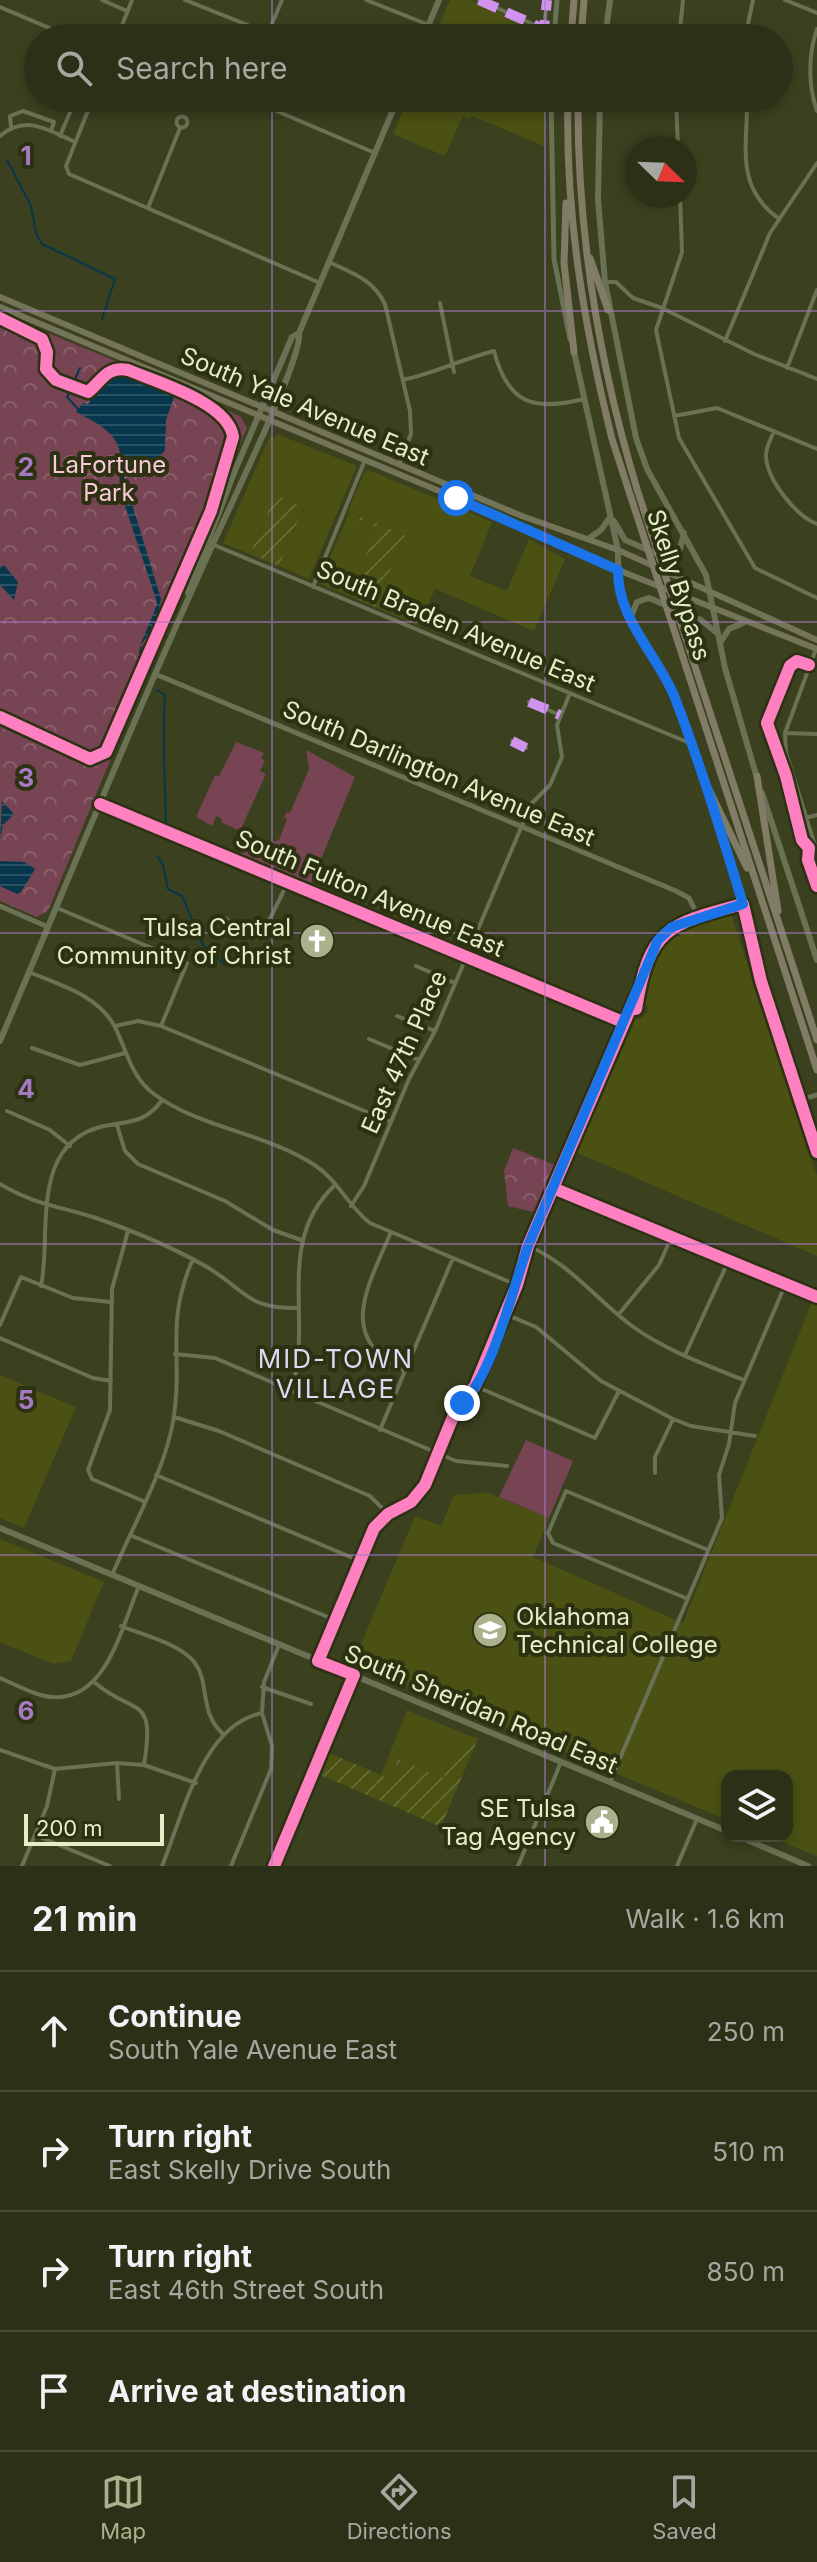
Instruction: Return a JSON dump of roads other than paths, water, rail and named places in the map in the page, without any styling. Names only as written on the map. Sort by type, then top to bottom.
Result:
[{"type":"highway","points":[[572,24],[574,0]]},
{"type":"highway","points":[[582,24],[584,0]]},
{"type":"highway","name":"Skelly Bypass","points":[[568,112],[573,238],[587,332],[612,439],[817,1070]]},
{"type":"highway","name":"Skelly Bypass","points":[[579,112],[584,240],[609,390],[648,523],[817,1040]]},
{"type":"highway","points":[[568,169],[564,263],[574,352]]},
{"type":"highway","points":[[584,240],[608,310]]},
{"type":"highway","points":[[757,776],[775,873],[780,925]]},
{"type":"highway","points":[[703,777],[759,891]]},
{"type":"main road","points":[[429,24],[439,0]]},
{"type":"main road","points":[[607,24],[610,0]]},
{"type":"main road","points":[[210,543],[272,411],[301,342],[299,333],[392,112]]},
{"type":"main road","points":[[600,112],[598,199],[608,310],[638,446],[710,590],[720,643],[757,776],[817,960]]},
{"type":"main road","name":"South Yale Avenue East","points":[[0,297],[536,522],[618,550],[817,640]]},
{"type":"main road","name":"South Yale Avenue East","points":[[0,307],[518,524],[743,623],[817,648]]},
{"type":"main road","points":[[1,1036],[188,598],[258,415],[292,337],[299,333]]},
{"type":"main road","points":[[574,352],[618,550],[621,595],[630,619],[664,674],[692,744],[743,904],[761,981],[817,1152]]},
{"type":"main road","points":[[365,460],[369,452]]},
{"type":"main road","points":[[451,496],[454,488]]},
{"type":"main road","points":[[610,514],[625,540],[664,557],[679,552],[684,533]]},
{"type":"main road","points":[[588,539],[601,530],[610,514]]},
{"type":"main road","points":[[518,524],[522,516]]},
{"type":"main road","points":[[532,530],[536,522]]},
{"type":"main road","points":[[630,619],[637,602],[649,598],[701,620],[718,634]]},
{"type":"main road","points":[[720,643],[729,629],[743,623]]},
{"type":"main road","name":"South Sheridan Road East","points":[[0,1528],[721,1829]]},
{"type":"main road","points":[[752,1842],[808,1866]]},
{"type":"street","points":[[102,0],[127,11]]},
{"type":"street","points":[[122,24],[132,0]]},
{"type":"street","points":[[185,0],[241,24]]},
{"type":"street","points":[[204,7],[207,0]]},
{"type":"street","points":[[272,24],[282,0]]},
{"type":"street","points":[[366,0],[426,24]]},
{"type":"street","points":[[479,0],[494,3],[534,24]]},
{"type":"street","points":[[545,24],[547,0]]},
{"type":"street","points":[[555,24],[557,0]]},
{"type":"street","points":[[680,24],[683,0]]},
{"type":"street","points":[[748,24],[753,0]]},
{"type":"street","points":[[785,0],[817,13]]},
{"type":"street","points":[[0,7],[40,24]]},
{"type":"street","points":[[817,29],[811,56],[811,89],[817,111]]},
{"type":"street","points":[[11,127],[7,121],[10,116],[24,111]]},
{"type":"street","points":[[26,112],[54,122],[51,131]]},
{"type":"street","points":[[60,136],[70,112]]},
{"type":"street","points":[[87,112],[66,171],[320,283]]},
{"type":"street","points":[[279,112],[375,153]]},
{"type":"street","points":[[551,112],[554,259],[574,352]]},
{"type":"street","points":[[677,112],[678,136]]},
{"type":"street","points":[[747,112],[748,180],[758,202],[778,218]]},
{"type":"street","points":[[0,136],[11,127],[33,124],[75,142]]},
{"type":"street","points":[[148,208],[180,128]]},
{"type":"street","points":[[725,341],[778,218],[817,163]]},
{"type":"street","points":[[680,208],[682,252],[656,330],[657,346],[681,442],[755,568],[817,598]]},
{"type":"street","points":[[329,262],[363,277],[380,293],[403,380],[411,427],[399,464]]},
{"type":"street","points":[[605,282],[616,282],[633,298],[662,308],[725,341],[817,379]]},
{"type":"street","points":[[787,368],[817,290]]},
{"type":"street","points":[[440,303],[454,372]]},
{"type":"street","points":[[403,380],[438,373],[453,363],[494,351],[503,380],[526,400],[549,406],[584,399]]},
{"type":"street","points":[[674,416],[717,408],[817,449]]},
{"type":"street","points":[[774,431],[766,453],[768,468],[792,509],[817,524]]},
{"type":"street","points":[[313,587],[365,460]]},
{"type":"street","name":"South Braden Avenue East","points":[[210,543],[692,744]]},
{"type":"street","points":[[817,648],[785,733],[786,753],[817,852]]},
{"type":"street","points":[[809,665],[817,670]]},
{"type":"street","name":"South Darlington Avenue East","points":[[155,674],[683,895],[692,901],[699,918]]},
{"type":"street","name":"East 47th Place","points":[[351,1206],[364,1186],[419,1060],[435,1031],[531,804],[550,785],[562,757],[556,731],[570,693]]},
{"type":"street","points":[[529,702],[560,715]]},
{"type":"street","points":[[785,733],[817,734]]},
{"type":"street","points":[[512,741],[526,748]]},
{"type":"street","name":"South Fulton Avenue East","points":[[100,804],[623,1022]]},
{"type":"street","points":[[806,818],[817,815]]},
{"type":"street","points":[[226,918],[237,930],[256,938],[262,935],[288,882]]},
{"type":"street","points":[[318,1661],[376,1525],[417,1497],[455,1412],[475,1386],[517,1285],[528,1246],[623,1022],[629,1012],[636,1008],[635,998],[660,936],[672,927],[743,904]]},
{"type":"street","points":[[0,906],[48,927]]},
{"type":"street","points":[[56,908],[187,963],[161,1026]]},
{"type":"street","points":[[416,966],[455,983]]},
{"type":"street","points":[[29,972],[82,995],[99,1007],[115,1026],[125,1053],[142,1083],[162,1100],[315,1166],[370,1223],[517,1285]]},
{"type":"street","points":[[397,1016],[435,1031]]},
{"type":"street","points":[[115,1026],[138,1021],[161,1026],[391,1122]]},
{"type":"street","points":[[369,1039],[419,1060]]},
{"type":"street","points":[[32,1048],[80,1065],[125,1053]]},
{"type":"street","points":[[800,1100],[817,1095]]},
{"type":"street","points":[[41,1286],[44,1206],[54,1171],[70,1146],[93,1130],[144,1119],[162,1100]]},
{"type":"street","points":[[7,1111],[50,1130],[70,1146]]},
{"type":"street","points":[[117,1125],[125,1151],[138,1164],[225,1201],[273,1230],[301,1240]]},
{"type":"street","points":[[0,1184],[44,1206],[84,1215],[193,1259],[255,1303],[268,1307],[299,1308]]},
{"type":"street","points":[[291,1392],[298,1364],[301,1240],[311,1215],[335,1186]]},
{"type":"street","points":[[553,1188],[817,1297]]},
{"type":"street","points":[[128,1231],[116,1266],[111,1302],[110,1410],[88,1466],[92,1479],[143,1501]]},
{"type":"street","points":[[391,1232],[366,1291],[362,1321],[365,1337],[376,1353],[405,1371]]},
{"type":"street","points":[[618,1315],[659,1265],[671,1238]]},
{"type":"street","points":[[528,1246],[550,1258],[640,1331],[685,1355],[744,1380]]},
{"type":"street","points":[[380,1430],[453,1258]]},
{"type":"street","points":[[112,1575],[155,1475],[174,1417],[177,1304],[193,1259]]},
{"type":"street","points":[[685,1355],[728,1262]]},
{"type":"street","points":[[0,1325],[21,1277],[84,1300],[111,1302]]},
{"type":"street","points":[[610,1782],[723,1513],[719,1475],[735,1403],[785,1285]]},
{"type":"street","points":[[505,1314],[536,1327],[601,1381],[673,1419],[691,1426],[755,1436]]},
{"type":"street","points":[[0,1338],[93,1378],[111,1381]]},
{"type":"street","points":[[175,1354],[215,1358],[460,1462],[507,1466]]},
{"type":"street","points":[[475,1386],[595,1438],[619,1391]]},
{"type":"street","points":[[174,1417],[234,1437],[370,1496],[380,1502],[388,1514]]},
{"type":"street","points":[[655,1473],[655,1457],[673,1419]]},
{"type":"street","points":[[155,1475],[360,1561]]},
{"type":"street","points":[[688,1599],[553,1543],[548,1533],[566,1491],[708,1550]]},
{"type":"street","points":[[130,1534],[335,1620]]},
{"type":"street","points":[[0,1678],[57,1697],[77,1693],[94,1682],[139,1586]]},
{"type":"street","points":[[121,1626],[192,1659],[199,1671],[206,1711],[222,1733]]},
{"type":"street","points":[[231,1866],[271,1769],[272,1746],[262,1713],[262,1687],[279,1645]]},
{"type":"street","points":[[274,1866],[354,1675]]},
{"type":"street","points":[[94,1682],[133,1703],[145,1716],[149,1736],[144,1765]]},
{"type":"street","points":[[262,1687],[311,1704]]},
{"type":"street","points":[[162,1866],[196,1783],[222,1733],[240,1719],[262,1713]]},
{"type":"street","points":[[0,1751],[55,1769],[117,1763],[144,1765],[196,1783]]},
{"type":"street","points":[[518,1866],[561,1762]]},
{"type":"street","points":[[117,1763],[119,1799]]},
{"type":"street","points":[[22,1866],[49,1800],[55,1769]]},
{"type":"street","points":[[677,1866],[697,1819]]},
{"type":"street","points":[[35,1835],[110,1866]]},
{"type":"water","points":[[115,374],[142,381],[174,397],[166,420],[165,450],[145,474],[126,471],[111,435],[76,412],[83,403],[88,404],[104,380]]},
{"type":"water","points":[[119,469],[161,599],[157,621],[142,644],[140,662],[144,665],[140,674],[138,664],[141,646],[157,602],[121,494]]},
{"type":"water","points":[[4,565],[18,582],[14,600],[0,585],[0,568]]},
{"type":"water","points":[[2,801],[14,814],[3,825],[0,840]]},
{"type":"water","points":[[0,861],[24,862],[35,869],[21,892],[17,894],[0,886]]},
{"type":"waterway","points":[[7,160],[31,206],[36,233],[42,244],[115,279],[102,319]]},
{"type":"waterway","points":[[79,410],[67,397],[80,368]]},
{"type":"waterway","points":[[157,690],[165,695],[166,825]]},
{"type":"waterway","points":[[158,857],[168,889],[182,896],[203,945],[226,966]]},
{"type":"place","name":"Tulsa Central Community of Christ","points":[[317,941]]},
{"type":"place","name":"Oklahoma Technical College","points":[[490,1630]]},
{"type":"place","name":"SE Tulsa Tag Agency","points":[[602,1822]]},
{"type":"district","name":"MID-TOWN VILLAGE","points":[[336,1373]]},
{"type":"park label","name":"LaFortune Park","points":[[109,478]]}]
